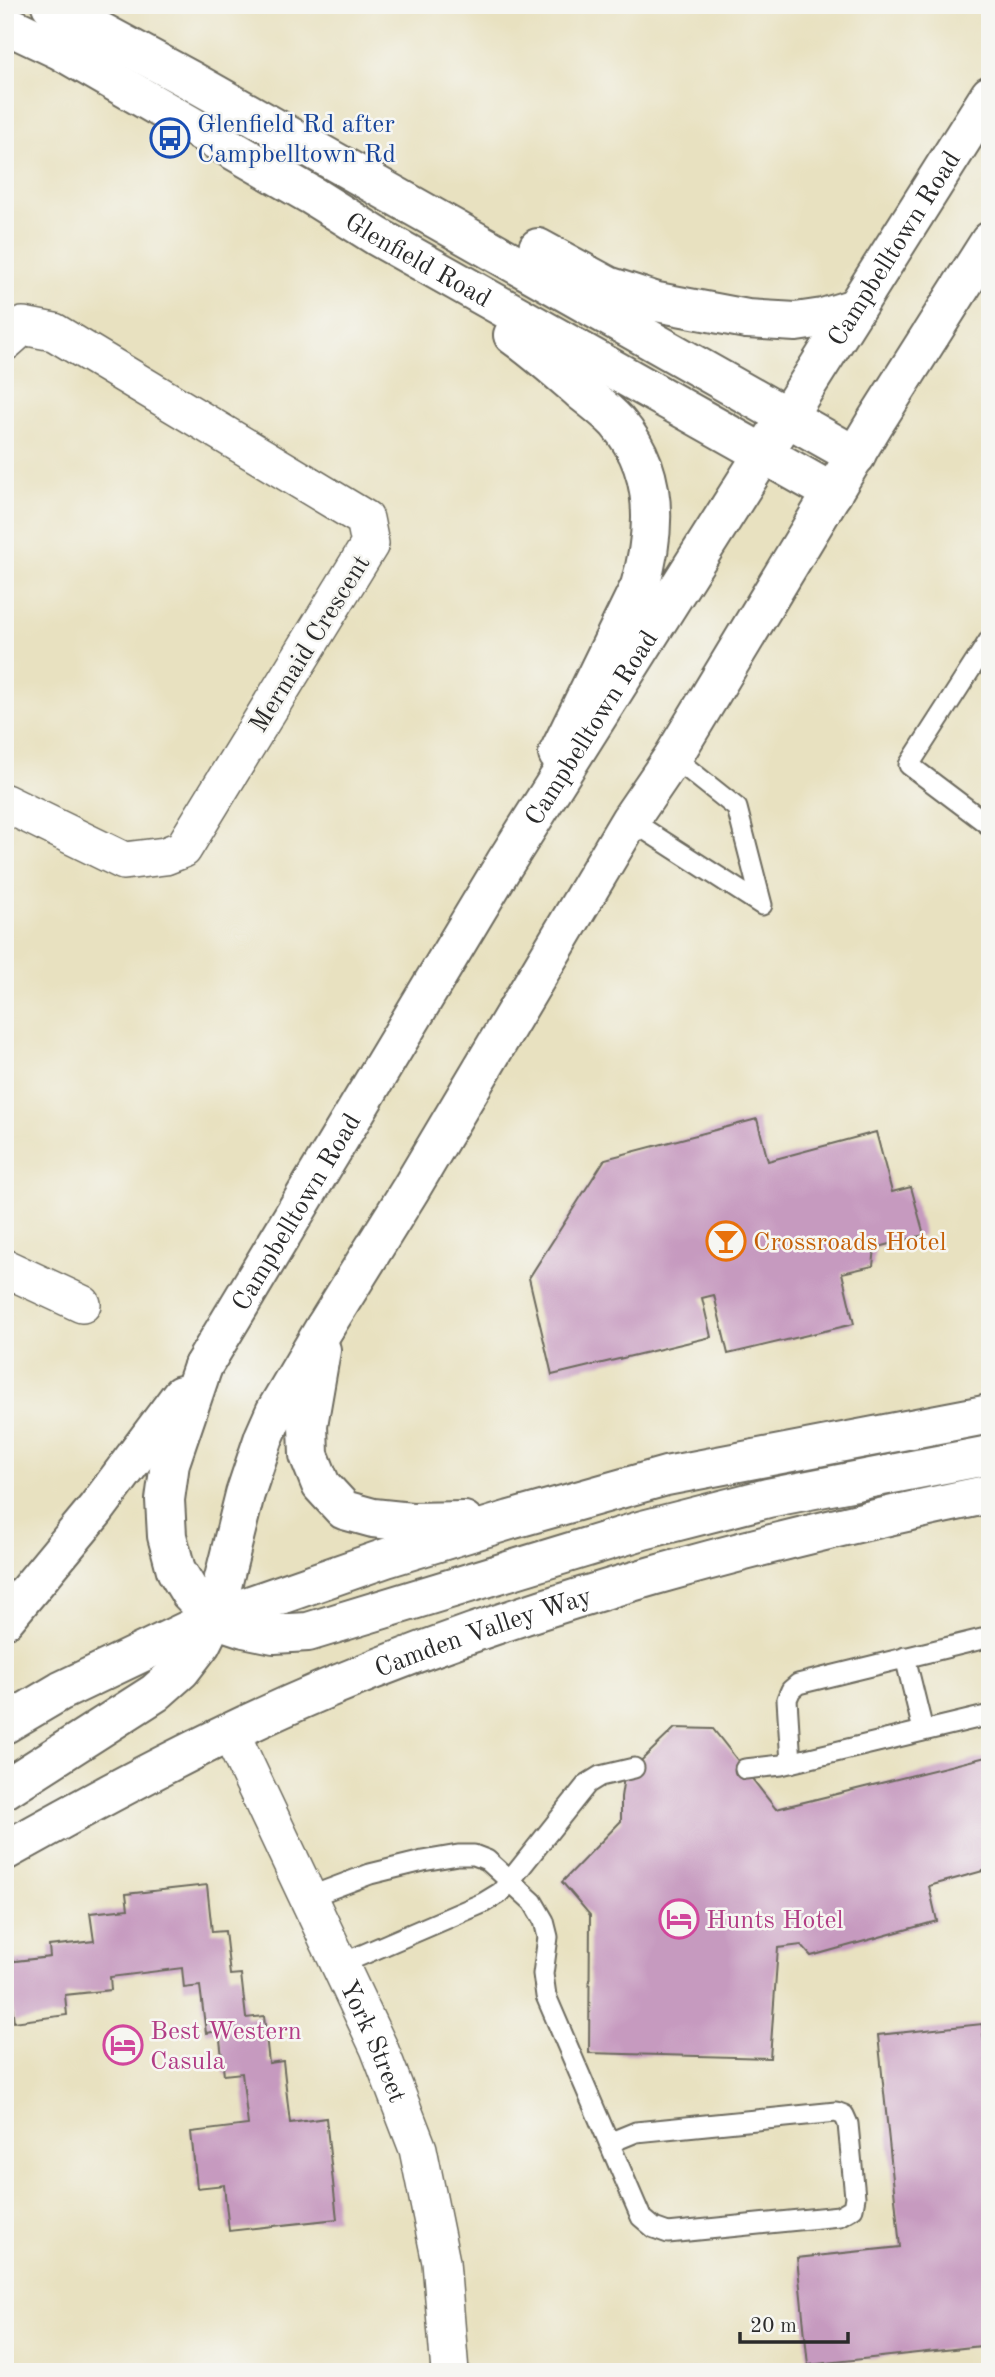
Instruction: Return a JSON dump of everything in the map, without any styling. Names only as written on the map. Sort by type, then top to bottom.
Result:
[{"type":"main road","name":"Glenfield Road","points":[[51,5],[190,80],[856,456]]},
{"type":"main road","name":"Glenfield Road","points":[[5,24],[72,57],[379,237],[833,493]]},
{"type":"main road","points":[[190,80],[324,129],[608,286],[657,302],[747,319],[796,322],[823,318],[855,308]]},
{"type":"main road","name":"Campbelltown Road","points":[[203,1366],[505,863],[990,95]]},
{"type":"main road","points":[[379,237],[538,354],[616,421],[643,463],[651,494],[652,515],[647,563],[640,586],[505,863]]},
{"type":"main road","points":[[5,1789],[155,1693],[181,1670],[194,1653],[215,1618],[245,1494],[275,1412],[630,820],[673,757],[990,241]]},
{"type":"main road","points":[[325,1327],[308,1425],[309,1455],[321,1485],[344,1510],[373,1518],[411,1522],[510,1520]]},
{"type":"main road","points":[[203,1366],[170,1464],[165,1500],[167,1536],[176,1570],[190,1593],[215,1618],[274,1634],[308,1632],[643,1530],[768,1498],[990,1455]]},
{"type":"main road","points":[[5,1619],[96,1509],[203,1366]]},
{"type":"main road","points":[[5,1724],[61,1691],[215,1618],[386,1558],[666,1476],[990,1414]]},
{"type":"main road","name":"Camden Valley Way","points":[[5,1852],[107,1794],[230,1732],[327,1689],[438,1645],[708,1560],[990,1494]]},
{"type":"street","name":"Mermaid Crescent","points":[[5,342],[23,326],[54,332],[365,519],[370,544],[183,849],[164,856],[124,861],[5,803]]},
{"type":"street","points":[[5,1268],[82,1304]]},
{"type":"street","name":"York Street","points":[[230,1732],[379,2048],[418,2149],[441,2262],[450,2372]]},
{"type":"lane","points":[[990,639],[909,765],[990,826]]},
{"type":"lane","points":[[630,820],[762,905],[737,808],[673,757]]},
{"type":"lane","points":[[791,1763],[787,1699],[791,1690],[799,1684],[990,1637]]},
{"type":"lane","points":[[905,1657],[923,1730]]},
{"type":"lane","points":[[745,1769],[791,1763],[990,1715]]},
{"type":"lane","points":[[341,1965],[483,1903],[501,1892],[587,1784],[600,1776],[634,1768]]},
{"type":"lane","points":[[309,1898],[370,1874],[423,1861],[458,1855],[474,1855],[487,1860],[533,1902],[544,1921],[548,1937],[543,1974],[546,1996],[609,2143],[641,2217],[654,2228],[668,2233],[839,2216],[853,2208],[855,2197],[848,2123],[844,2115],[836,2112],[636,2132],[609,2143]]},
{"type":"building","name":"Crossroads Hotel","points":[[757,1119],[768,1161],[876,1132],[892,1192],[911,1187],[924,1235],[875,1248],[873,1266],[842,1273],[854,1324],[728,1354],[714,1295],[702,1298],[711,1337],[552,1375],[529,1278],[605,1159]]},
{"type":"building","points":[[675,1728],[713,1729],[776,1809],[990,1756],[990,1869],[929,1886],[937,1921],[811,1956],[801,1945],[778,1948],[770,2058],[589,2053],[590,1915],[562,1882],[621,1821],[624,1777]]},
{"type":"building","points":[[207,1885],[212,1932],[225,1931],[230,1975],[241,1974],[246,2018],[264,2016],[269,2063],[283,2061],[290,2123],[326,2118],[337,2219],[229,2231],[224,2185],[197,2188],[191,2132],[248,2125],[242,2073],[224,2075],[219,2031],[206,2033],[200,1986],[184,1988],[182,1968],[110,1977],[111,1990],[65,1995],[67,2015],[14,2022],[7,1962],[50,1957],[49,1946],[94,1941],[90,1913],[128,1909],[126,1894]]},
{"type":"building","points":[[982,2024],[990,2098],[990,2345],[808,2365],[797,2258],[900,2247],[878,2035]]},
{"type":"place","name":"Glenfield Rd after Campbelltown Rd","points":[[170,138]]},
{"type":"place","name":"Crossroads Hotel","points":[[726,1241]]},
{"type":"place","name":"Hunts Hotel","points":[[679,1919]]},
{"type":"place","name":"Best Western Casula","points":[[123,2045]]}]
